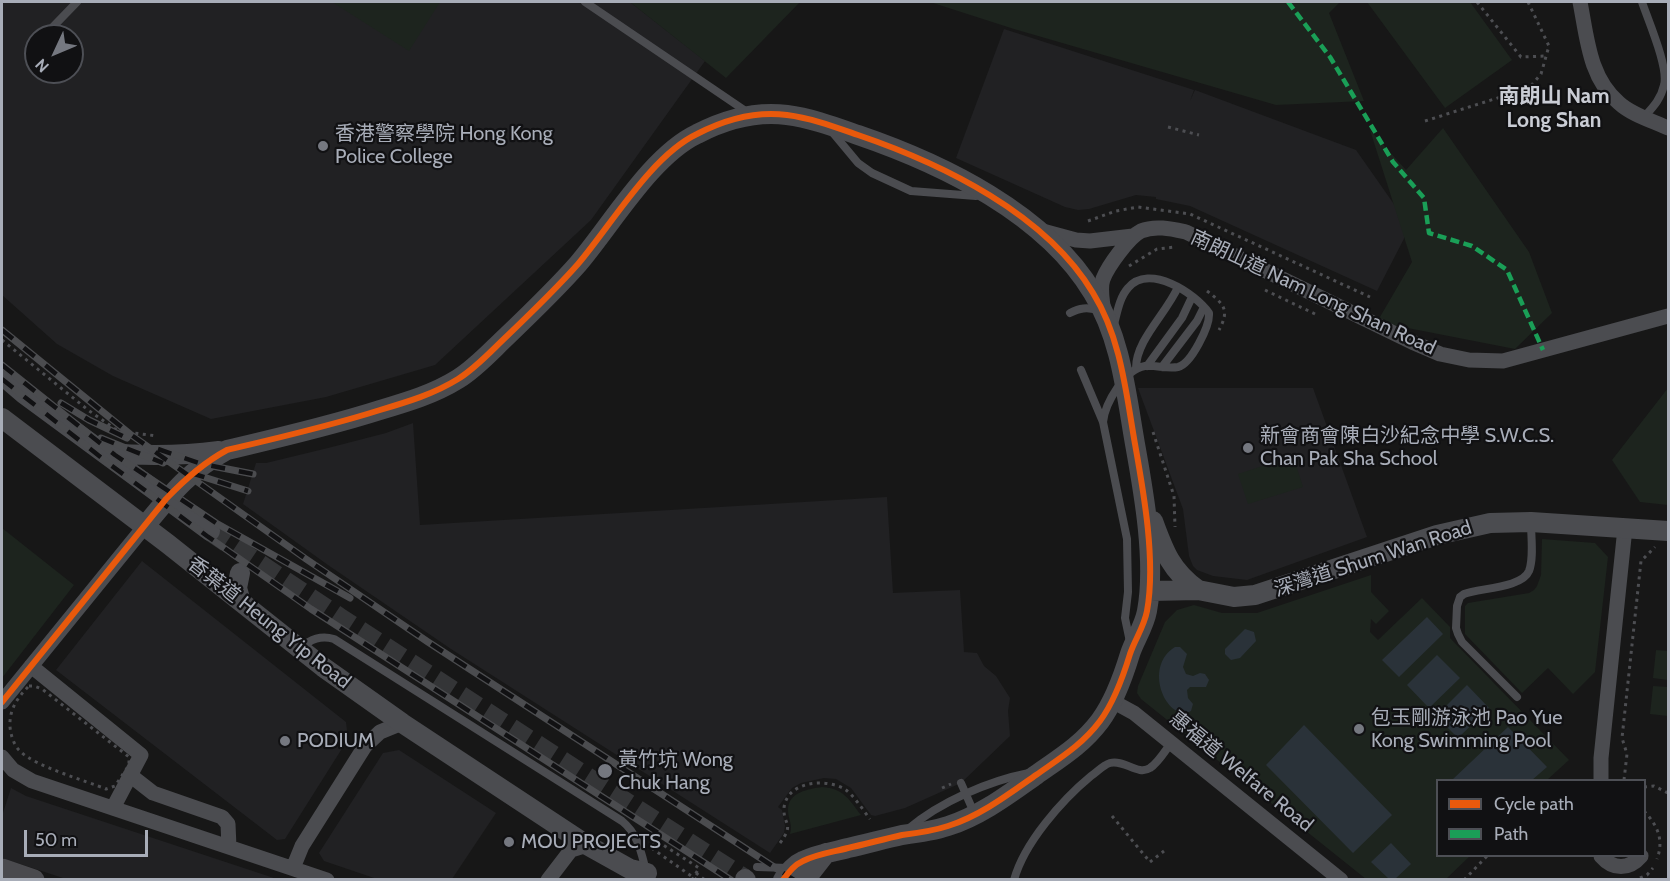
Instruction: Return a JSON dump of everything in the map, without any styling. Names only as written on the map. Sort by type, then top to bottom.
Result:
[{"type":"main road","points":[[2,869],[34,879]]},
{"type":"street","points":[[1580,2],[1592,62],[1602,86],[1620,104],[1668,128]]},
{"type":"street","points":[[105,453],[140,456],[185,455],[227,450],[361,417],[421,398],[458,379],[478,364],[553,292],[657,164],[676,146],[715,125],[753,116],[784,114],[820,122],[891,146],[952,175],[993,198],[1040,230],[1086,281],[1104,312],[1130,375],[1145,499],[1150,591],[1143,627],[1103,718],[1067,755],[975,814],[944,828],[826,853],[794,875]]},
{"type":"street","name":"南朗山道 Nam Long Shan Road","points":[[1040,230],[1077,240],[1090,241],[1132,236],[1142,230],[1160,227],[1186,232],[1412,342],[1440,354],[1469,360],[1503,361],[1668,316]]},
{"type":"street","points":[[1104,312],[1101,288],[1103,278],[1132,236]]},
{"type":"street","name":"香葉道 Heung Yip Road","points":[[2,375],[24,394],[210,531]]},
{"type":"street","name":"香葉道 Heung Yip Road","points":[[2,418],[145,526],[299,649],[402,723],[587,845],[630,869],[652,876]]},
{"type":"street","points":[[2,702],[166,499],[193,472],[227,450]]},
{"type":"street","points":[[1145,499],[1164,551],[1173,567],[1185,581],[1198,590]]},
{"type":"street","name":"深灣道 Shum Wan Road","points":[[1150,591],[1198,590],[1234,597],[1255,595],[1457,530],[1490,523],[1531,522],[1668,531]]},
{"type":"street","points":[[1601,779],[1601,758],[1625,528]]},
{"type":"street","points":[[240,573],[237,588],[241,602]]},
{"type":"street","points":[[31,666],[141,755],[124,779],[113,808]]},
{"type":"street","name":"惠福道 Welfare Road","points":[[1112,701],[1134,713],[1341,879]]},
{"type":"street","points":[[293,868],[302,846],[365,746],[380,732],[402,723]]},
{"type":"street","points":[[2,757],[13,770],[32,781],[327,879]]},
{"type":"street","points":[[1601,758],[1609,779]]},
{"type":"street","points":[[124,779],[153,793],[222,817],[228,824],[229,847]]},
{"type":"street","name":"香葉道 Heung Yip Road","points":[[545,817],[613,847],[635,860],[652,876]]},
{"type":"street","points":[[548,879],[571,850],[587,845]]},
{"type":"street","points":[[1603,857],[1609,863],[1622,867],[1634,863],[1639,857]]},
{"type":"lane","points":[[56,24],[77,2]]},
{"type":"lane","points":[[585,2],[753,116]]},
{"type":"lane","points":[[1642,2],[1662,63],[1665,82],[1658,101],[1644,117]]},
{"type":"lane","points":[[820,122],[840,140],[858,163],[872,173],[911,191],[993,198]]},
{"type":"lane","points":[[1112,332],[1122,295],[1137,280],[1152,277],[1178,287],[1204,307],[1209,313],[1210,320],[1202,339],[1181,366],[1147,366]]},
{"type":"lane","points":[[1103,422],[1108,402],[1130,375],[1138,350],[1167,308],[1178,287]]},
{"type":"lane","points":[[1130,375],[1147,366],[1182,318],[1192,297]]},
{"type":"lane","points":[[1162,367],[1197,321],[1204,307]]},
{"type":"lane","points":[[1070,313],[1090,308],[1104,312]]},
{"type":"lane","points":[[1081,370],[1103,422],[1127,539],[1128,592],[1125,618],[1132,649]]},
{"type":"lane","points":[[1517,697],[1462,642],[1456,627],[1456,606],[1464,594],[1514,583],[1528,574],[1531,563],[1531,522]]},
{"type":"lane","points":[[1128,592],[1150,591]]},
{"type":"lane","points":[[299,649],[306,642],[319,637],[334,639],[622,821],[631,828],[636,836],[652,876]]},
{"type":"lane","points":[[1014,879],[1017,868],[1028,850],[1060,804],[1076,788],[1110,763],[1128,764],[1138,770],[1150,768],[1171,743]]},
{"type":"lane","points":[[900,836],[933,809],[999,779],[1043,770]]},
{"type":"lane","points":[[961,783],[975,814]]},
{"type":"lane","points":[[749,875],[781,869],[794,875]]},
{"type":"path","points":[[1478,2],[1521,57],[1546,56]]},
{"type":"path","points":[[1425,121],[1529,88],[1541,74],[1549,45],[1528,2]]},
{"type":"path","points":[[1167,126],[1199,135]]},
{"type":"path","points":[[2,340],[118,432],[167,436]]},
{"type":"path","points":[[1624,779],[1627,754],[1622,738],[1641,561]]},
{"type":"path","points":[[29,686],[42,689],[129,757],[124,779],[111,789],[106,789],[32,760],[19,751],[12,737],[10,719],[14,704],[20,695],[29,686]]},
{"type":"path","points":[[780,843],[789,825],[784,808],[789,796],[802,786],[822,782],[834,784],[848,791],[870,819]]},
{"type":"path","points":[[1646,787],[1654,786],[1668,793]]},
{"type":"path","points":[[1112,816],[1149,863],[1164,851]]},
{"type":"path","points":[[695,877],[699,868],[657,841],[652,849],[695,877],[705,879]]},
{"type":"path","points":[[1464,879],[1485,857]]},
{"type":"shaded area","name":"香港警察學院 Hong Kong Police College","points":[[2,2],[630,2],[705,61],[591,220],[435,365],[326,397],[211,419],[113,376],[57,344],[2,295]]},
{"type":"shaded area","points":[[332,2],[440,2],[409,51]]},
{"type":"shaded area","points":[[630,2],[800,2],[726,78]]},
{"type":"shaded area","points":[[930,2],[1340,2],[1329,13],[1364,101],[1276,105],[1014,29]]},
{"type":"shaded area","points":[[1367,2],[1470,2],[1512,60],[1445,108]]},
{"type":"shaded area","points":[[1004,29],[1194,90],[1190,101],[1195,90],[1356,150],[1410,227],[1377,291],[1190,206],[1156,199],[1156,197],[1136,195],[1078,210],[1065,207],[956,158]]},
{"type":"shaded area","points":[[1443,128],[1529,252],[1552,313],[1515,349],[1377,322],[1412,262],[1370,130],[1406,170]]},
{"type":"shaded area","name":"新會商會陳白沙紀念中學 S.W.C.S. Chan Pak Sha School","points":[[1138,388],[1313,388],[1367,537],[1247,580],[1213,576],[1197,570],[1189,556],[1183,509]]},
{"type":"shaded area","points":[[1668,388],[1668,505],[1640,502],[1612,460]]},
{"type":"shaded area","points":[[413,423],[420,525],[887,497],[893,593],[960,590],[964,652],[977,653],[984,666],[996,676],[1010,698],[1008,711],[1010,736],[961,783],[905,808],[875,816],[871,815],[851,788],[836,779],[824,778],[801,783],[792,788],[778,807],[782,810],[784,833],[770,853],[451,649],[243,504],[256,463],[266,463],[328,448],[386,433]]},
{"type":"shaded area","points":[[1293,456],[1303,487],[1248,504],[1238,474]]},
{"type":"shaded area","points":[[2,528],[74,585],[2,678]]},
{"type":"shaded area","points":[[1542,539],[1595,543],[1608,557],[1595,672],[1573,694],[1548,668],[1522,693],[1465,634],[1465,606],[1468,603],[1529,593],[1534,590],[1541,575]]},
{"type":"shaded area","points":[[142,561],[346,722],[348,739],[285,839],[277,840],[56,670]]},
{"type":"shaded area","name":"包玉剛游泳池 Pao Yue Kong Swimming Pool","points":[[1371,575],[1371,592],[1389,611],[1376,624],[1371,619],[1370,632],[1378,640],[1422,598],[1450,627],[1450,638],[1569,760],[1548,779],[1436,779],[1436,857],[1469,857],[1446,879],[1366,879],[1141,699],[1137,693],[1165,622],[1177,610],[1194,605],[1222,613],[1257,613]]},
{"type":"shaded area","points":[[1427,617],[1443,634],[1399,677],[1382,660]]},
{"type":"shaded area","points":[[1245,629],[1254,632],[1256,641],[1240,658],[1231,660],[1225,654],[1225,649]]},
{"type":"shaded area","points":[[1175,647],[1180,647],[1187,654],[1183,667],[1186,674],[1193,676],[1200,673],[1205,674],[1209,680],[1206,687],[1190,687],[1187,690],[1188,698],[1193,704],[1191,711],[1182,713],[1174,709],[1167,701],[1159,679],[1160,667],[1165,656]]},
{"type":"shaded area","points":[[1656,650],[1668,651],[1668,680],[1653,678]]},
{"type":"shaded area","points":[[1437,655],[1460,678],[1429,708],[1407,685]]},
{"type":"shaded area","points":[[1467,685],[1489,708],[1458,738],[1436,716]]},
{"type":"shaded area","points":[[1653,686],[1668,687],[1668,716],[1650,714]]},
{"type":"shaded area","points":[[1304,725],[1392,815],[1353,853],[1266,765]]},
{"type":"shaded area","points":[[1508,727],[1547,767],[1533,779],[1453,779]]},
{"type":"shaded area","points":[[399,750],[496,813],[452,879],[377,879],[324,861],[319,853],[383,753]]},
{"type":"shaded area","points":[[822,787],[841,792],[861,815],[790,834],[788,810],[791,799],[800,792]]},
{"type":"shaded area","points":[[11,788],[26,796],[277,879],[66,879],[2,858],[2,816]]},
{"type":"shaded area","points":[[1391,843],[1411,864],[1395,879],[1389,879],[1371,862]]},
{"type":"tunnel","points":[[210,531],[340,618],[745,879]]},
{"type":"railway","points":[[2,330],[130,434],[306,559],[428,642],[794,880]]},
{"type":"railway","points":[[2,365],[115,455],[216,523],[350,598]]},
{"type":"railway","points":[[2,379],[108,463],[311,609],[731,880]]},
{"type":"railway","points":[[61,403],[89,420],[127,438]]},
{"type":"railway","points":[[101,438],[163,463]]},
{"type":"railway","points":[[158,449],[202,464],[253,474]]},
{"type":"railway","points":[[191,473],[248,491]]},
{"type":"marked path","points":[[1288,2],[1330,57],[1393,162],[1424,198],[1429,233],[1472,246],[1507,270],[1543,350]]},
{"type":"cycle path","points":[[2,702],[166,499],[202,466],[227,450],[361,416],[420,397],[465,375],[561,283],[648,174],[680,144],[707,129],[740,118],[764,114],[805,118],[891,147],[990,195],[1048,239],[1073,265],[1102,310],[1121,366],[1145,506],[1150,571],[1146,617],[1118,689],[1100,721],[1078,744],[1005,797],[960,822],[814,857],[797,865],[783,880]]},
{"type":"place","name":"香港警察學院 Hong Kong Police College","points":[[323,146]]},
{"type":"place","name":"新會商會陳白沙紀念中學 S.W.C.S. Chan Pak Sha School","points":[[1248,448]]},
{"type":"place","name":"包玉剛游泳池 Pao Yue Kong Swimming Pool","points":[[1359,729]]},
{"type":"place","name":"PODIUM","points":[[285,741]]},
{"type":"place","name":"黃竹坑 Wong Chuk Hang","points":[[605,771]]},
{"type":"place","name":"MOU PROJECTS","points":[[509,842]]},
{"type":"district","name":"南朗山 Nam Long Shan","points":[[1554,109]]}]
